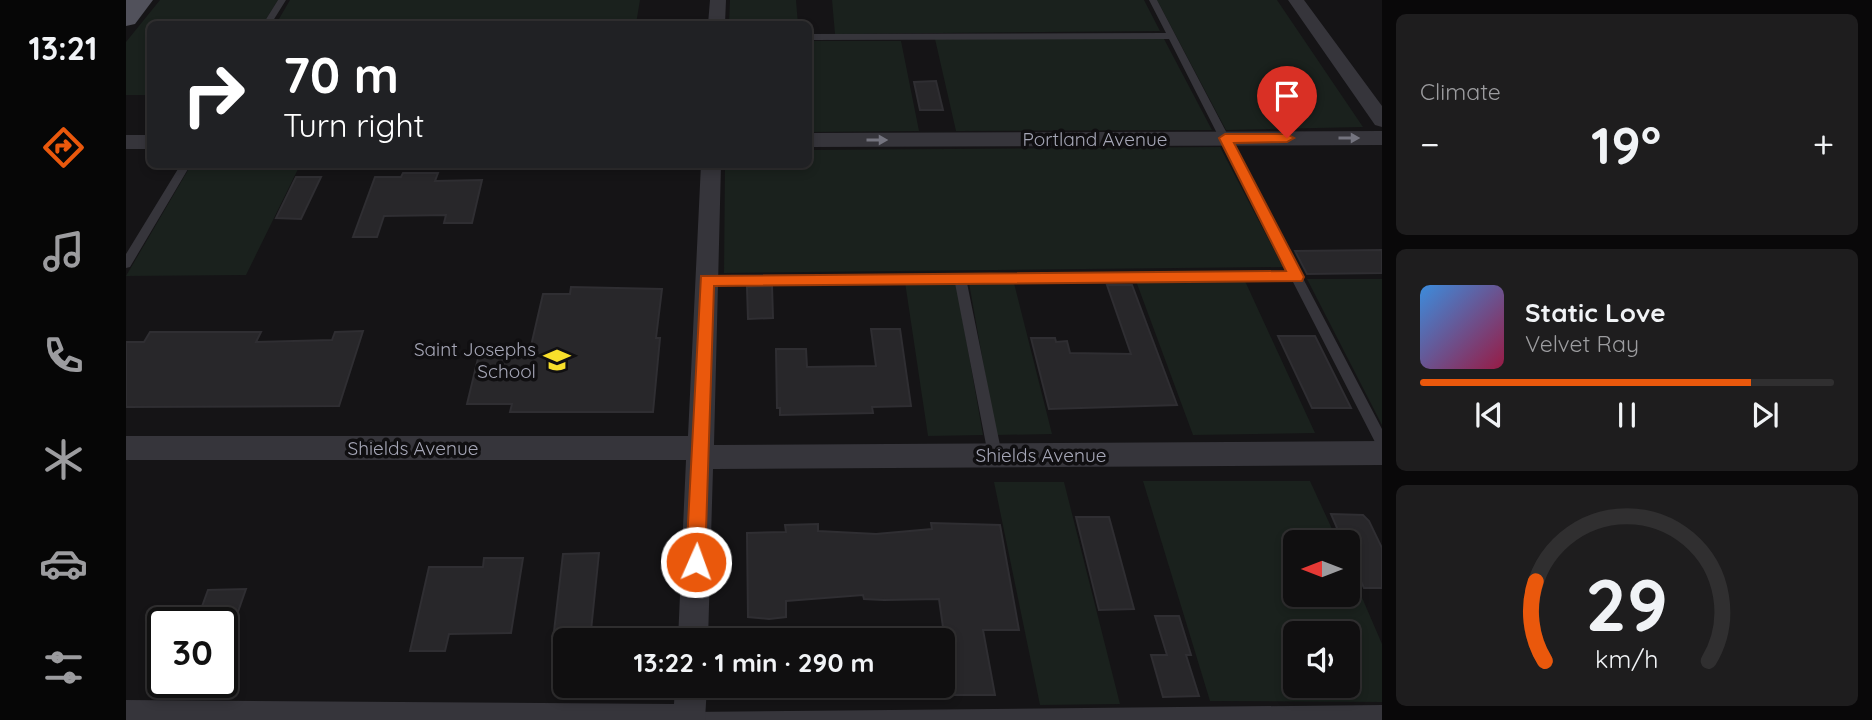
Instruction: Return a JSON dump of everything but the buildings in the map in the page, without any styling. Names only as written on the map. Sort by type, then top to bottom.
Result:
[{"type":"main road","points":[[126,18],[140,0]]},
{"type":"street","points":[[717,21],[718,0]]},
{"type":"street","points":[[1296,0],[1382,120]]},
{"type":"street","name":"Portland Avenue","points":[[812,140],[1382,138]]},
{"type":"street","points":[[126,142],[147,142]]},
{"type":"street","points":[[693,628],[711,168]]},
{"type":"street","name":"Shields Avenue","points":[[126,448],[995,455],[1382,453]]},
{"type":"street","points":[[126,716],[689,720],[690,698]]},
{"type":"lane","points":[[269,21],[282,0]]},
{"type":"lane","points":[[1153,0],[1382,442]]},
{"type":"lane","points":[[812,37],[1172,36]]},
{"type":"lane","points":[[126,264],[184,168]]},
{"type":"lane","points":[[707,280],[1296,277]]},
{"type":"lane","points":[[960,278],[995,455]]},
{"type":"lane","points":[[689,720],[1382,713]]},
{"type":"shaded area","points":[[160,0],[278,0],[265,21],[147,21],[147,95],[126,95],[126,42]]},
{"type":"shaded area","points":[[290,0],[640,0],[636,21],[278,21]]},
{"type":"shaded area","points":[[730,0],[796,0],[798,21],[729,21]]},
{"type":"shaded area","points":[[832,0],[1144,0],[1160,31],[835,34]]},
{"type":"shaded area","points":[[1157,0],[1277,0],[1363,127],[1226,130]]},
{"type":"shaded area","points":[[935,39],[1164,39],[1212,130],[956,131]]},
{"type":"shaded area","points":[[812,41],[901,41],[919,131],[812,132]]},
{"type":"shaded area","points":[[1220,147],[1283,267],[724,273],[725,168],[812,168],[812,150]]},
{"type":"shaded area","points":[[189,168],[299,168],[246,275],[126,276]]},
{"type":"shaded area","points":[[1307,279],[1382,279],[1382,425]]},
{"type":"shaded area","points":[[1136,281],[1245,281],[1315,433],[1193,435]]},
{"type":"shaded area","points":[[905,282],[956,282],[983,435],[928,436]]},
{"type":"shaded area","points":[[969,283],[1014,283],[1052,434],[996,435]]},
{"type":"shaded area","points":[[1143,481],[1310,481],[1332,530],[1283,530],[1283,607],[1360,607],[1360,593],[1382,644],[1382,702],[1210,701]]},
{"type":"shaded area","points":[[994,482],[1064,482],[1120,704],[1040,705]]},
{"type":"place","name":"Saint Josephs School","points":[[557,360]]},
{"type":"route","points":[[696,562],[707,280],[1296,277],[1225,138],[1287,138]]}]
